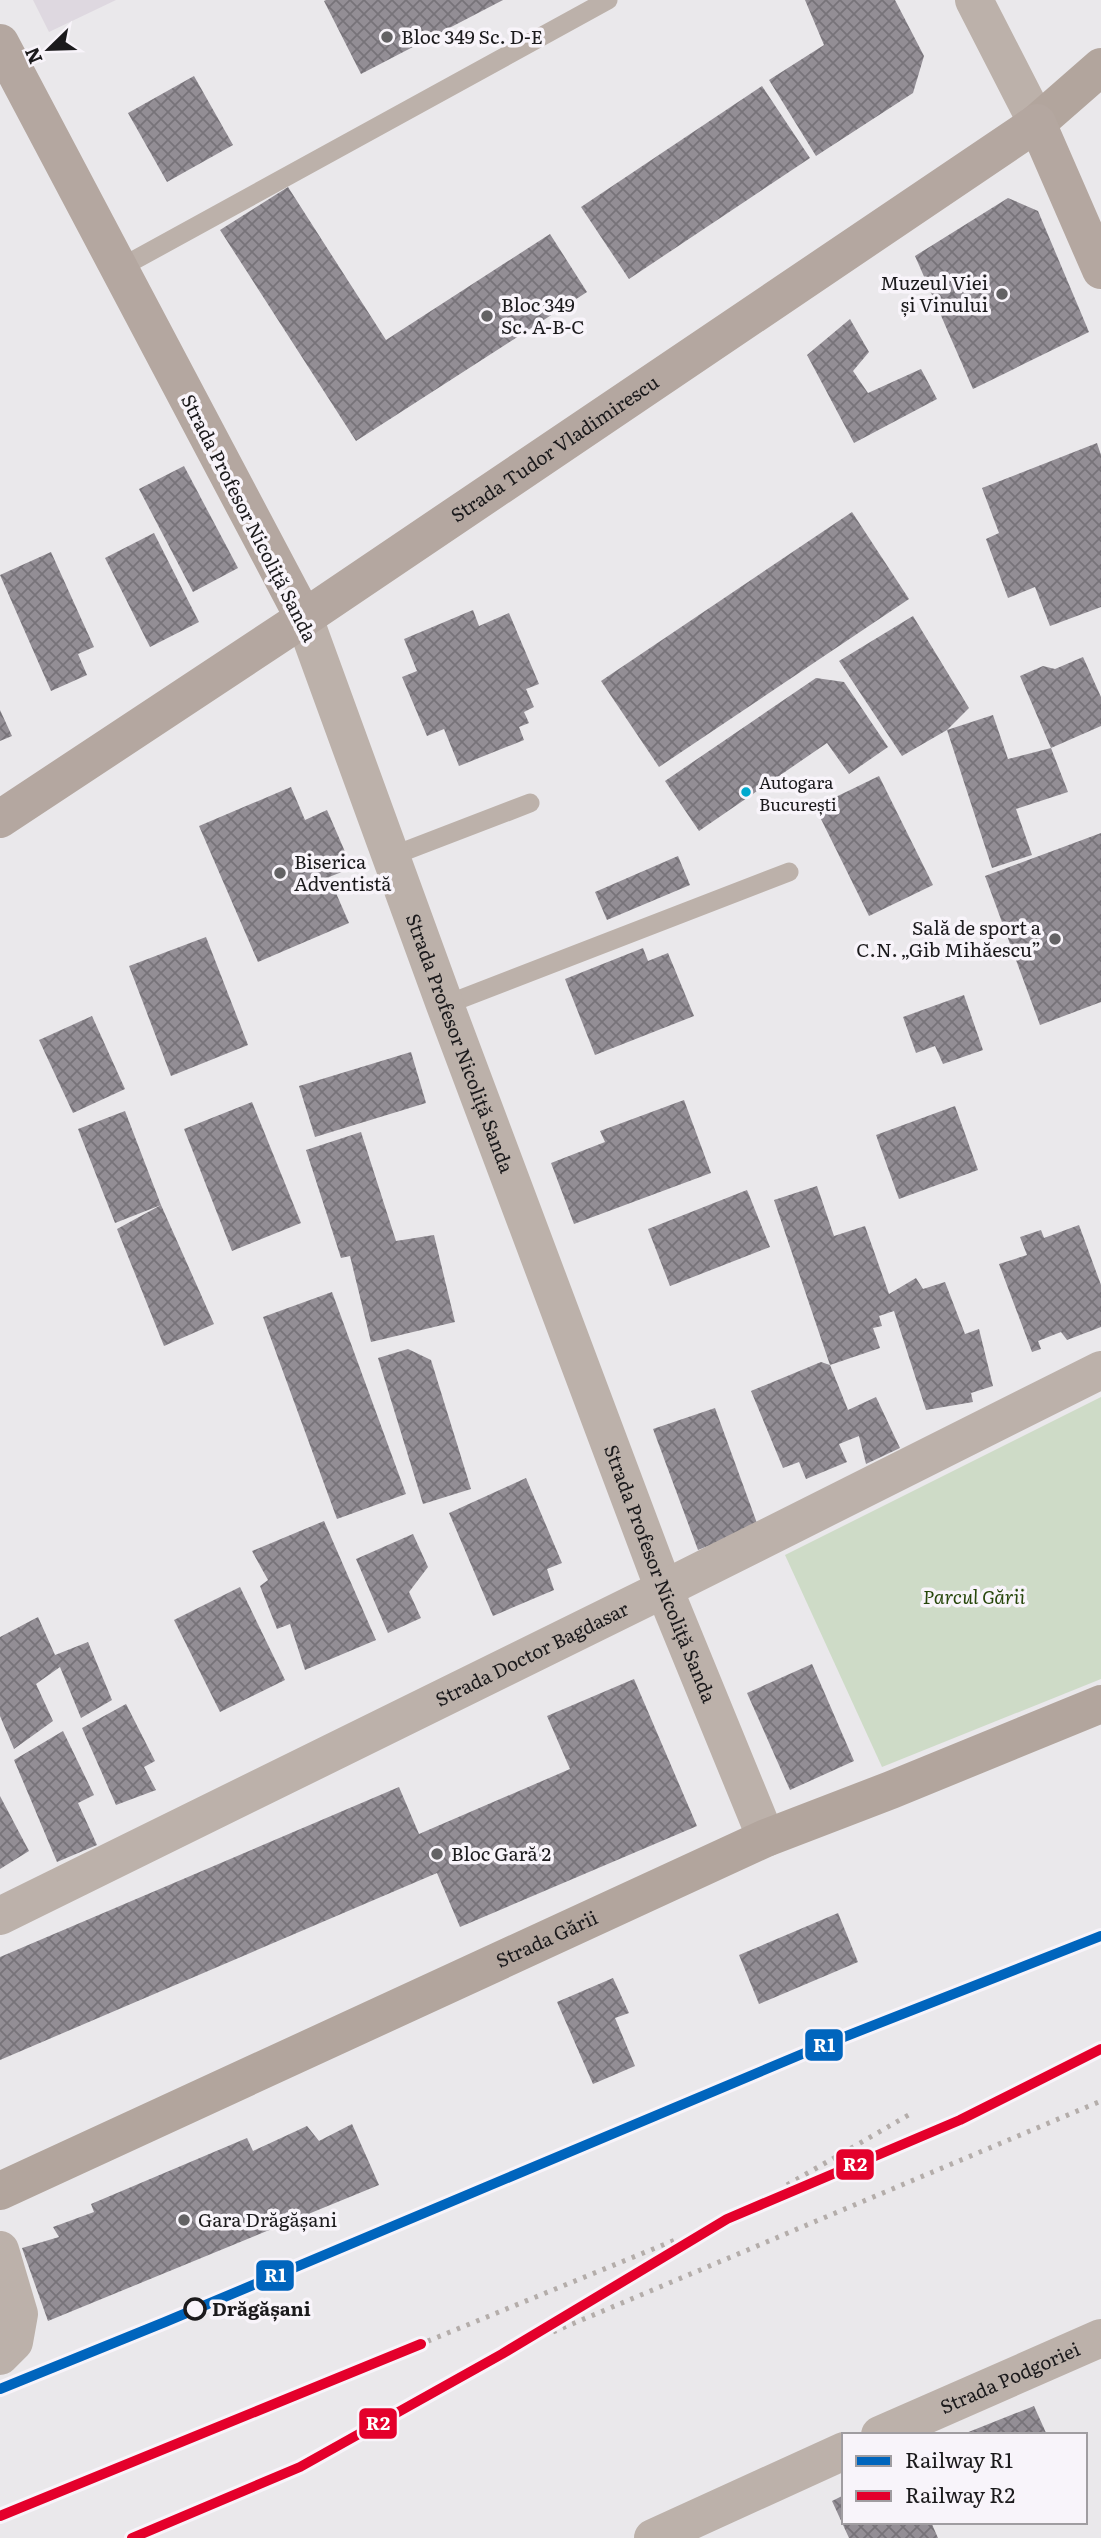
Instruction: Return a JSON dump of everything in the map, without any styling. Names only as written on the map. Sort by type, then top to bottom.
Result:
[{"type":"main road","name":"Strada Profesor Nicoliță Sanda","points":[[0,43],[304,618]]},
{"type":"main road","points":[[1037,123],[1101,270]]},
{"type":"main road","name":"Strada Tudor Vladimirescu","points":[[0,819],[304,618],[1037,123]]},
{"type":"street","points":[[974,0],[1037,123]]},
{"type":"street","name":"Strada Tudor Vladimirescu","points":[[1037,123],[1101,67]]},
{"type":"street","name":"Strada Profesor Nicoliță Sanda","points":[[304,618],[445,1005],[664,1589],[766,1838]]},
{"type":"street","name":"Strada Doctor Bagdasar","points":[[0,1916],[1101,1370]]},
{"type":"street","name":"Strada Gării","points":[[0,2191],[766,1838],[1101,1704]]},
{"type":"street","points":[[0,2250],[19,2314],[14,2342],[0,2356]]},
{"type":"street","name":"Strada Podgoriei","points":[[885,2433],[1101,2338]]},
{"type":"street","points":[[653,2538],[842,2452]]},
{"type":"lane","points":[[120,268],[608,0]]},
{"type":"lane","points":[[392,856],[530,803]]},
{"type":"lane","points":[[445,1005],[789,872]]},
{"type":"shaded area","points":[[33,0],[116,0],[49,32]]},
{"type":"green space","name":"Parcul Gării","points":[[1101,1397],[1101,1679],[882,1767],[785,1555]]},
{"type":"building","name":"Bloc 349 Sc. D-E","points":[[503,0],[361,74],[324,1]]},
{"type":"building","points":[[805,0],[895,0],[924,56],[913,93],[816,156],[769,80],[824,45]]},
{"type":"building","points":[[194,76],[233,145],[167,182],[128,113]]},
{"type":"building","points":[[762,86],[810,158],[629,279],[581,207]]},
{"type":"building","name":"Bloc 349 Sc. A-B-C","points":[[288,187],[386,340],[550,234],[587,292],[356,441],[220,230]]},
{"type":"building","name":"Muzeul Viei și Vinului","points":[[1008,198],[1038,211],[1089,332],[973,389],[915,256]]},
{"type":"building","points":[[850,319],[869,352],[853,371],[868,393],[921,369],[937,399],[854,443],[807,355]]},
{"type":"building","points":[[1097,443],[1101,455],[1101,607],[1050,626],[1035,587],[1008,598],[986,539],[999,533],[982,488]]},
{"type":"building","points":[[184,466],[238,568],[193,592],[139,489]]},
{"type":"building","points":[[852,512],[909,599],[659,767],[601,681]]},
{"type":"building","points":[[154,533],[199,622],[150,647],[105,558]]},
{"type":"building","points":[[51,552],[94,647],[78,654],[87,675],[51,691],[0,575]]},
{"type":"building","points":[[473,610],[479,626],[509,613],[539,684],[526,689],[534,707],[524,712],[529,723],[519,727],[524,740],[459,766],[444,729],[427,736],[402,677],[417,671],[404,639]]},
{"type":"building","points":[[913,616],[969,708],[947,730],[902,756],[839,661]]},
{"type":"building","points":[[1083,657],[1101,697],[1101,726],[1051,748],[1020,676],[1043,666],[1055,669]]},
{"type":"building","name":"Autogara București","points":[[816,678],[844,682],[888,747],[849,774],[827,743],[699,831],[665,781]]},
{"type":"building","points":[[0,710],[12,736],[0,741]]},
{"type":"building","points":[[993,715],[1008,759],[1051,748],[1068,792],[1016,809],[1032,855],[992,868],[947,730]]},
{"type":"building","name":"Autogara București","points":[[879,776],[933,885],[869,916],[815,807]]},
{"type":"building","name":"Biserica Adventistă","points":[[291,787],[305,820],[327,810],[352,868],[329,877],[349,923],[258,962],[199,826]]},
{"type":"building","name":"Sală de sport a C.N. „Gib Mihăescu”","points":[[1101,833],[1101,1002],[1040,1025],[985,876]]},
{"type":"building","points":[[678,856],[690,885],[607,920],[595,892]]},
{"type":"building","points":[[206,937],[248,1045],[171,1076],[129,966]]},
{"type":"building","points":[[643,948],[648,961],[668,953],[694,1016],[595,1055],[565,979]]},
{"type":"building","points":[[964,995],[983,1050],[943,1064],[935,1046],[916,1053],[903,1017]]},
{"type":"building","points":[[92,1016],[125,1089],[73,1113],[39,1040]]},
{"type":"building","points":[[411,1052],[426,1103],[315,1137],[299,1086]]},
{"type":"building","points":[[684,1100],[711,1173],[574,1224],[551,1163],[605,1142],[600,1131]]},
{"type":"building","points":[[252,1102],[301,1223],[232,1251],[184,1129]]},
{"type":"building","points":[[955,1106],[978,1170],[899,1199],[876,1135]]},
{"type":"building","points":[[125,1111],[161,1205],[115,1223],[78,1129]]},
{"type":"building","points":[[361,1132],[396,1241],[434,1235],[455,1322],[371,1342],[350,1256],[341,1258],[306,1150]]},
{"type":"building","points":[[817,1186],[834,1236],[865,1226],[889,1294],[916,1278],[923,1289],[945,1282],[965,1334],[979,1329],[993,1386],[971,1393],[973,1402],[926,1410],[894,1311],[879,1316],[882,1326],[873,1328],[880,1348],[830,1365],[774,1200]]},
{"type":"building","points":[[747,1190],[770,1247],[670,1286],[648,1229]]},
{"type":"building","points":[[161,1205],[214,1324],[164,1346],[117,1229]]},
{"type":"building","points":[[1079,1225],[1101,1285],[1101,1327],[1067,1340],[1061,1332],[1038,1341],[1041,1349],[1032,1352],[999,1264],[1027,1255],[1020,1237],[1041,1230],[1044,1238]]},
{"type":"building","points":[[332,1292],[406,1494],[337,1519],[263,1317]]},
{"type":"building","points":[[408,1349],[431,1360],[471,1489],[423,1504],[378,1358]]},
{"type":"building","points":[[821,1362],[830,1365],[848,1410],[876,1397],[900,1448],[866,1464],[859,1436],[839,1444],[847,1462],[806,1479],[799,1462],[783,1468],[751,1391]]},
{"type":"building","points":[[715,1408],[758,1526],[698,1550],[653,1429]]},
{"type":"building","points":[[526,1478],[562,1563],[547,1569],[554,1590],[493,1616],[449,1513]]},
{"type":"building","points":[[324,1521],[376,1640],[305,1670],[290,1624],[277,1629],[260,1586],[268,1580],[252,1551]]},
{"type":"building","points":[[413,1534],[428,1567],[409,1592],[421,1618],[388,1633],[356,1559]]},
{"type":"building","points":[[240,1587],[285,1680],[220,1712],[174,1620]]},
{"type":"building","points":[[38,1617],[55,1655],[88,1642],[112,1700],[81,1718],[60,1667],[36,1684],[53,1721],[14,1749],[0,1716],[0,1637]]},
{"type":"building","points":[[812,1664],[854,1761],[790,1790],[747,1693]]},
{"type":"building","name":"Bloc Gară 2","points":[[634,1679],[697,1826],[460,1927],[437,1873],[0,2060],[0,1957],[399,1787],[419,1834],[570,1769],[547,1716]]},
{"type":"building","points":[[126,1704],[155,1761],[144,1767],[156,1790],[116,1805],[82,1728]]},
{"type":"building","points":[[63,1731],[94,1795],[78,1803],[97,1845],[57,1862],[14,1760]]},
{"type":"building","points":[[0,1796],[29,1851],[0,1869]]},
{"type":"building","points":[[838,1913],[858,1962],[759,2004],[739,1955]]},
{"type":"building","points":[[613,1978],[629,2013],[615,2018],[635,2066],[593,2084],[557,2002]]},
{"type":"building","name":"Gara Drăgășani","points":[[352,2124],[379,2185],[48,2321],[22,2248],[59,2237],[53,2227],[94,2212],[91,2204],[247,2138],[253,2151],[307,2126],[319,2141]]},
{"type":"building","points":[[1034,2406],[1046,2433],[966,2433]]},
{"type":"building","points":[[842,2496],[842,2523],[832,2501]]},
{"type":"building","points":[[843,2524],[932,2524],[938,2538],[849,2538]]},
{"type":"railway","points":[[132,2538],[300,2467],[502,2354],[727,2219],[960,2120],[1101,2049]]},
{"type":"railway","points":[[553,2332],[1101,2101]]},
{"type":"railway","points":[[787,2185],[912,2113]]},
{"type":"railway","points":[[0,2516],[680,2238]]},
{"type":"rail line","name":"R1","points":[[0,2389],[826,2044],[1101,1936]]},
{"type":"rail line","name":"R2","points":[[132,2538],[300,2467],[502,2354],[727,2219],[960,2120],[1101,2049]]},
{"type":"rail line","name":"R2","points":[[0,2516],[421,2344]]},
{"type":"place","name":"Bloc 349 Sc. D-E","points":[[387,37]]},
{"type":"place","name":"Muzeul Viei și Vinului","points":[[1002,294]]},
{"type":"place","name":"Bloc 349 Sc. A-B-C","points":[[487,316]]},
{"type":"place","name":"Autogara București","points":[[746,792]]},
{"type":"place","name":"Biserica Adventistă","points":[[280,873]]},
{"type":"place","name":"Sală de sport a C.N. „Gib Mihăescu”","points":[[1055,939]]},
{"type":"place","name":"Bloc Gară 2","points":[[437,1854]]},
{"type":"place","name":"Gara Drăgășani","points":[[184,2220]]},
{"type":"place","name":"Drăgășani","points":[[195,2309]]}]
